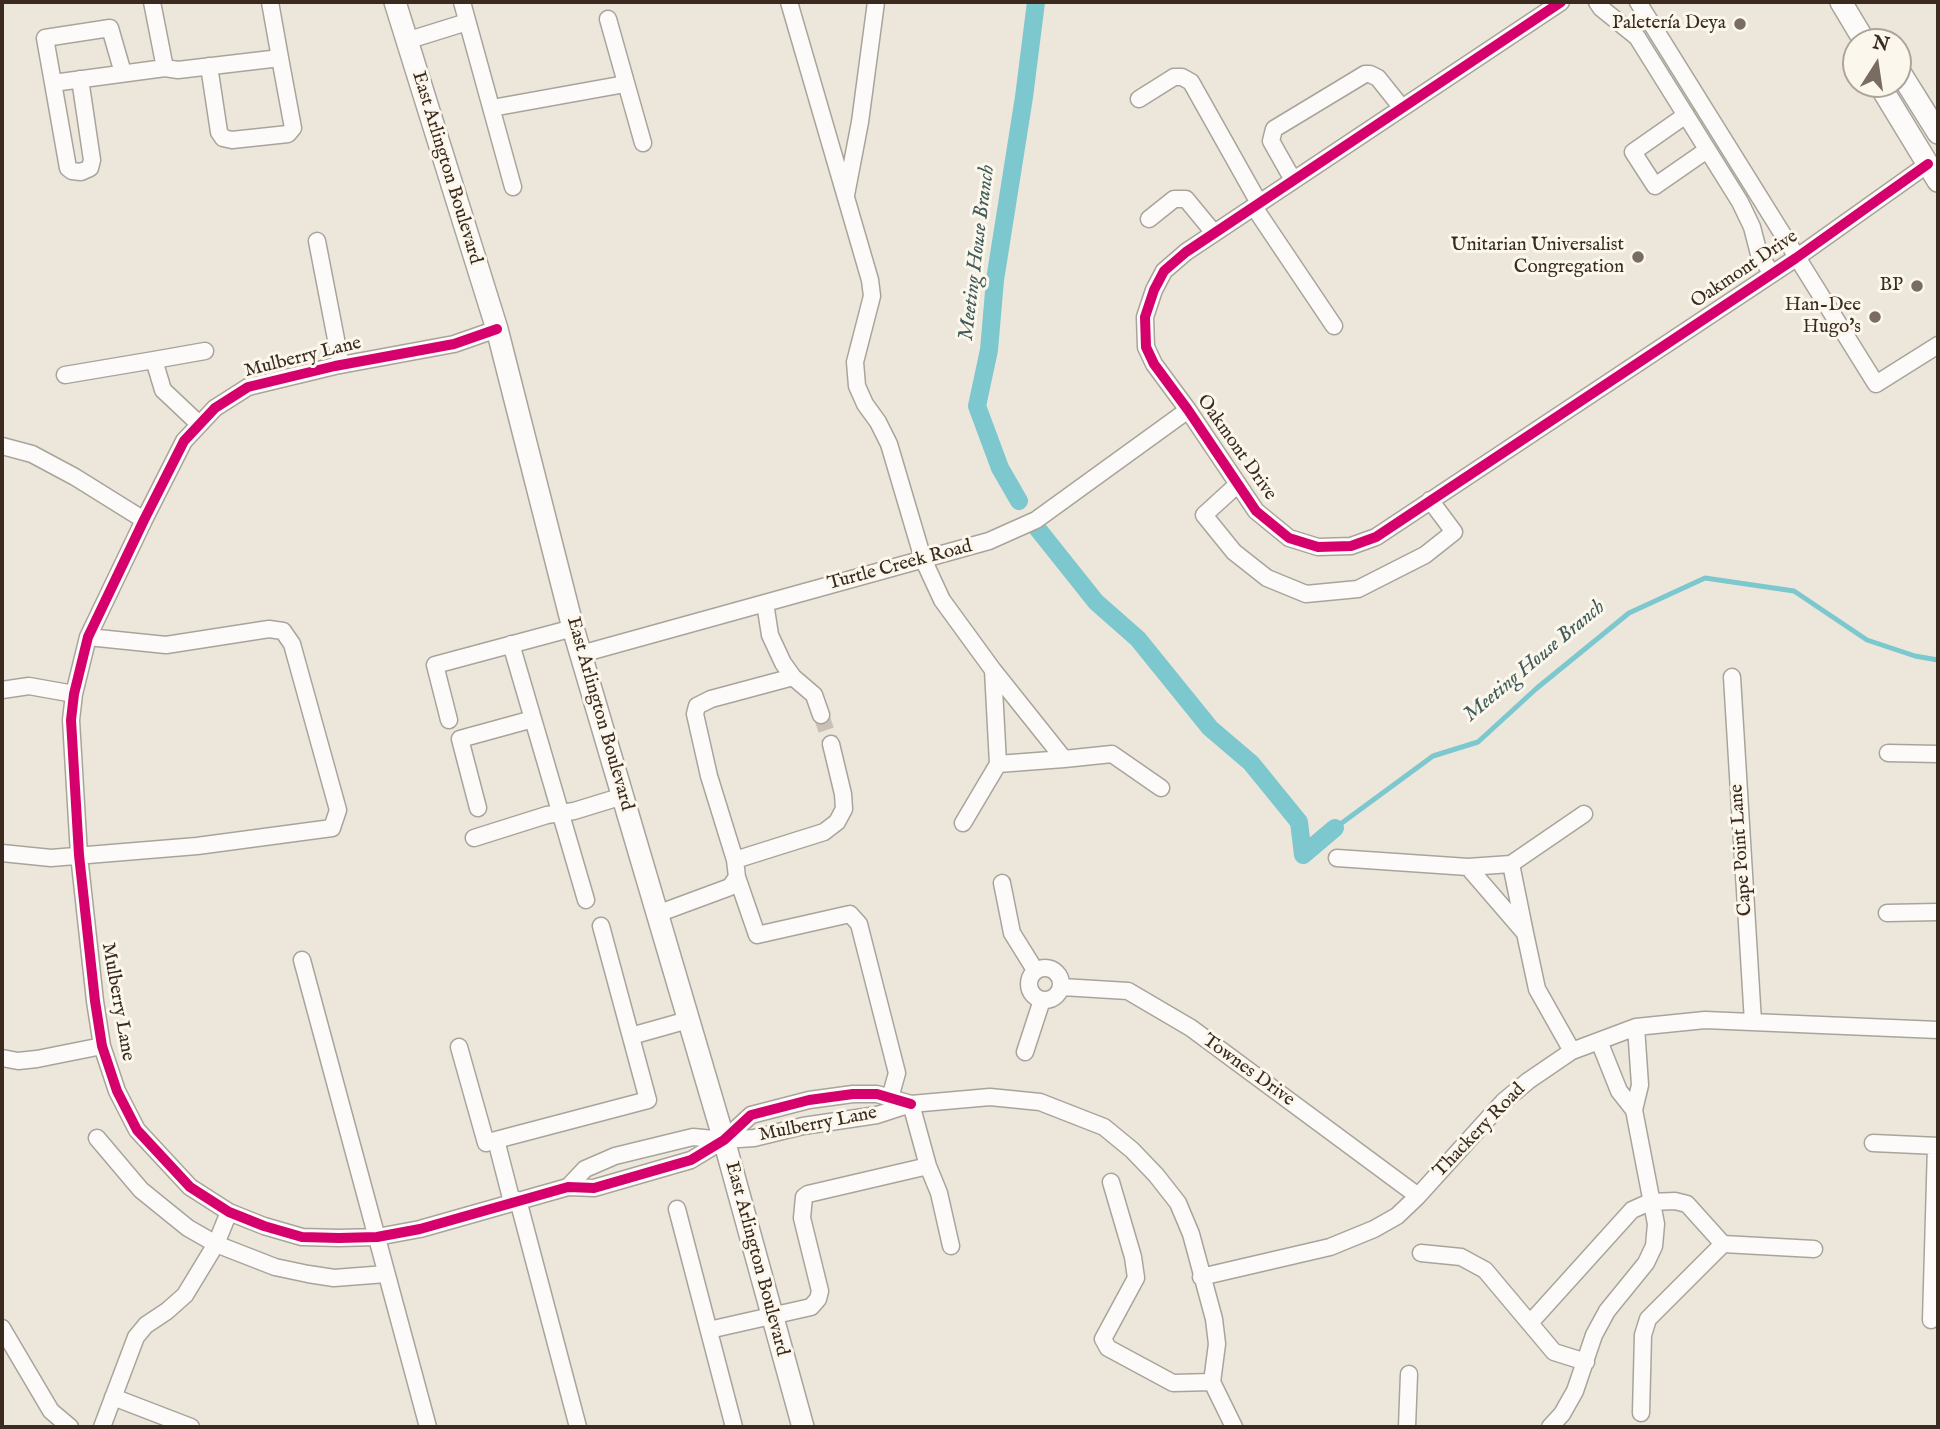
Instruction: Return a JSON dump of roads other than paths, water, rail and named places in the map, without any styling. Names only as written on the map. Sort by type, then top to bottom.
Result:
[{"type":"main road","name":"East Arlington Boulevard","points":[[395,2],[496,329],[573,628],[724,1140],[803,1427]]},
{"type":"main road","points":[[1841,2],[1857,28]]},
{"type":"main road","points":[[1912,89],[1936,124]]},
{"type":"main road","points":[[1889,98],[1935,170]]},
{"type":"main road","points":[[1901,98],[1912,116],[1919,121],[1936,124]]},
{"type":"street","points":[[152,2],[164,68]]},
{"type":"street","points":[[209,66],[219,132],[223,138],[232,140],[288,134],[293,128],[270,2]]},
{"type":"street","points":[[462,2],[513,187]]},
{"type":"street","points":[[789,2],[870,280],[872,296],[855,362],[858,386],[865,404],[889,444],[923,559],[942,600],[993,670],[1064,759]]},
{"type":"street","points":[[846,197],[860,122],[876,2]]},
{"type":"street","name":"Oakmont Drive","points":[[1561,2],[1186,252],[1164,271],[1154,289],[1145,317],[1146,347],[1150,356],[1256,511],[1289,538],[1318,547],[1351,546],[1376,537],[1796,258],[1935,170]]},
{"type":"street","points":[[1597,2],[1637,37],[1741,202],[1759,254],[1772,274]]},
{"type":"street","points":[[1638,2],[1876,384],[1938,345]]},
{"type":"street","points":[[608,19],[643,143]]},
{"type":"street","points":[[406,41],[467,23]]},
{"type":"street","points":[[80,79],[92,160],[90,168],[81,172],[68,168],[45,38],[110,28],[123,73]]},
{"type":"street","points":[[53,83],[164,68],[178,70],[281,58]]},
{"type":"street","points":[[1293,180],[1271,141],[1274,129],[1365,74],[1378,78],[1402,108]]},
{"type":"street","points":[[1139,99],[1174,77],[1182,77],[1191,82],[1256,205],[1334,326]]},
{"type":"street","points":[[492,108],[625,85]]},
{"type":"street","points":[[1686,115],[1633,152],[1655,186],[1707,150]]},
{"type":"street","points":[[1149,219],[1174,199],[1186,199],[1214,233]]},
{"type":"street","points":[[317,241],[341,365]]},
{"type":"street","name":"Mulberry Lane","points":[[496,329],[454,344],[341,365],[248,387],[215,408],[184,441],[88,637],[74,694],[71,720],[79,855],[94,1001],[102,1046],[117,1091],[137,1130],[190,1187],[229,1212],[302,1237],[377,1237],[420,1229],[568,1187],[594,1188],[691,1160],[724,1140],[751,1115],[809,1100],[853,1094],[877,1094],[911,1104]]},
{"type":"street","points":[[65,375],[205,351]]},
{"type":"street","points":[[154,360],[163,390],[198,424]]},
{"type":"street","name":"Turtle Creek Road","points":[[581,654],[989,541],[1036,520],[1188,410]]},
{"type":"street","points":[[2,446],[32,454],[144,520]]},
{"type":"street","points":[[1238,484],[1204,514],[1234,552],[1267,578],[1306,594],[1358,589],[1425,555],[1454,532],[1430,500]]},
{"type":"street","points":[[765,603],[771,635],[783,663],[793,677],[814,695],[821,715]]},
{"type":"street","points":[[449,720],[435,665],[573,628]]},
{"type":"street","points":[[2,853],[51,858],[197,846],[320,832],[332,828],[338,810],[292,645],[283,631],[269,629],[166,645],[88,637]]},
{"type":"street","points":[[511,644],[586,900]]},
{"type":"street","points":[[962,823],[998,764],[993,670]]},
{"type":"street","points":[[793,677],[711,699],[697,706],[696,726],[735,860],[737,877],[757,935],[850,914],[859,923],[897,1073],[890,1098]]},
{"type":"street","name":"Cape Point Lane","points":[[1732,677],[1753,1022]]},
{"type":"street","points":[[2,690],[29,686],[74,694]]},
{"type":"street","points":[[478,807],[460,739],[533,719]]},
{"type":"street","points":[[735,860],[824,832],[837,822],[844,809],[843,794],[831,744]]},
{"type":"street","points":[[1888,753],[1938,754]]},
{"type":"street","points":[[998,764],[1112,754],[1161,788]]},
{"type":"street","points":[[474,838],[547,815],[623,796]]},
{"type":"street","points":[[1338,858],[1468,867],[1511,864],[1584,814]]},
{"type":"street","points":[[1511,864],[1537,989],[1572,1051]]},
{"type":"street","points":[[1468,867],[1525,933]]},
{"type":"street","points":[[657,914],[730,887],[737,877]]},
{"type":"street","points":[[1002,883],[1012,933],[1035,970]]},
{"type":"street","points":[[1887,912],[1938,912]]},
{"type":"street","points":[[459,1047],[486,1143],[648,1100],[601,926]]},
{"type":"street","points":[[302,960],[428,1427]]},
{"type":"street","points":[[1048,968],[1059,974],[1062,987],[1055,998],[1042,1000],[1032,994],[1028,981],[1035,970],[1048,968]]},
{"type":"street","name":"Townes Drive","points":[[1062,987],[1128,991],[1191,1028],[1418,1196]]},
{"type":"street","points":[[1025,1052],[1042,1000]]},
{"type":"street","points":[[631,1036],[688,1020]]},
{"type":"street","name":"Thackery Road","points":[[1201,1277],[1330,1247],[1374,1229],[1397,1216],[1503,1102],[1551,1064],[1572,1051],[1636,1027],[1705,1020],[1938,1030]]},
{"type":"street","points":[[1550,1427],[1562,1414],[1586,1362],[1594,1335],[1607,1311],[1646,1264],[1654,1247],[1656,1224],[1634,1110],[1640,1085],[1636,1027]]},
{"type":"street","points":[[1599,1041],[1619,1091],[1634,1110]]},
{"type":"street","points":[[2,1058],[18,1061],[37,1059],[102,1046]]},
{"type":"street","name":"Mulberry Lane","points":[[568,1187],[585,1169],[615,1156],[693,1137],[724,1140],[754,1138],[803,1126],[877,1115],[911,1104],[990,1097],[1040,1102],[1104,1127],[1132,1150],[1178,1203],[1191,1234],[1214,1319],[1217,1344],[1212,1382]]},
{"type":"street","points":[[911,1104],[928,1166],[939,1193],[951,1246]]},
{"type":"street","points":[[97,1138],[141,1190],[188,1228],[216,1244],[275,1267],[308,1274],[334,1278],[386,1274]]},
{"type":"street","points":[[496,1140],[578,1427]]},
{"type":"street","points":[[1873,1143],[1937,1146],[1936,1263],[1931,1320]]},
{"type":"street","points":[[709,1330],[811,1307],[818,1299],[820,1291],[802,1218],[804,1197],[808,1194],[928,1166]]},
{"type":"street","points":[[1111,1182],[1133,1257],[1136,1278],[1103,1339],[1108,1348],[1173,1383],[1212,1382],[1234,1427]]},
{"type":"street","points":[[1530,1323],[1632,1210],[1650,1202],[1687,1204],[1723,1244],[1814,1249]]},
{"type":"street","points":[[677,1209],[734,1427]]},
{"type":"street","points":[[102,1427],[136,1338],[146,1325],[185,1295],[216,1244],[229,1212]]},
{"type":"street","points":[[1641,1413],[1643,1335],[1648,1320],[1723,1244]]},
{"type":"street","points":[[1421,1252],[1461,1257],[1485,1270],[1554,1352],[1586,1362]]},
{"type":"street","points":[[2,1328],[51,1411],[69,1427]]},
{"type":"street","points":[[1407,1427],[1409,1374]]},
{"type":"street","points":[[113,1397],[191,1427]]},
{"type":"waterway","name":"Meeting House Branch","points":[[1019,501],[1000,468],[977,406],[989,350],[995,280],[1036,2]]},
{"type":"waterway","name":"Meeting House Branch","points":[[1037,528],[1096,602],[1138,639],[1210,728],[1251,763],[1299,822],[1303,855],[1335,828]]},
{"type":"waterway","name":"Meeting House Branch","points":[[1335,828],[1433,756],[1478,742],[1537,688],[1629,613],[1705,578],[1794,591],[1867,640],[1915,656],[1938,660]]},
{"type":"tunnel","points":[[821,715],[831,744]]},
{"type":"place","name":"Paletería Deya","points":[[1740,24]]},
{"type":"place","name":"Unitarian Universalist Congregation","points":[[1638,257]]},
{"type":"place","name":"BP","points":[[1917,286]]},
{"type":"place","name":"Han-Dee Hugo's","points":[[1875,317]]}]
